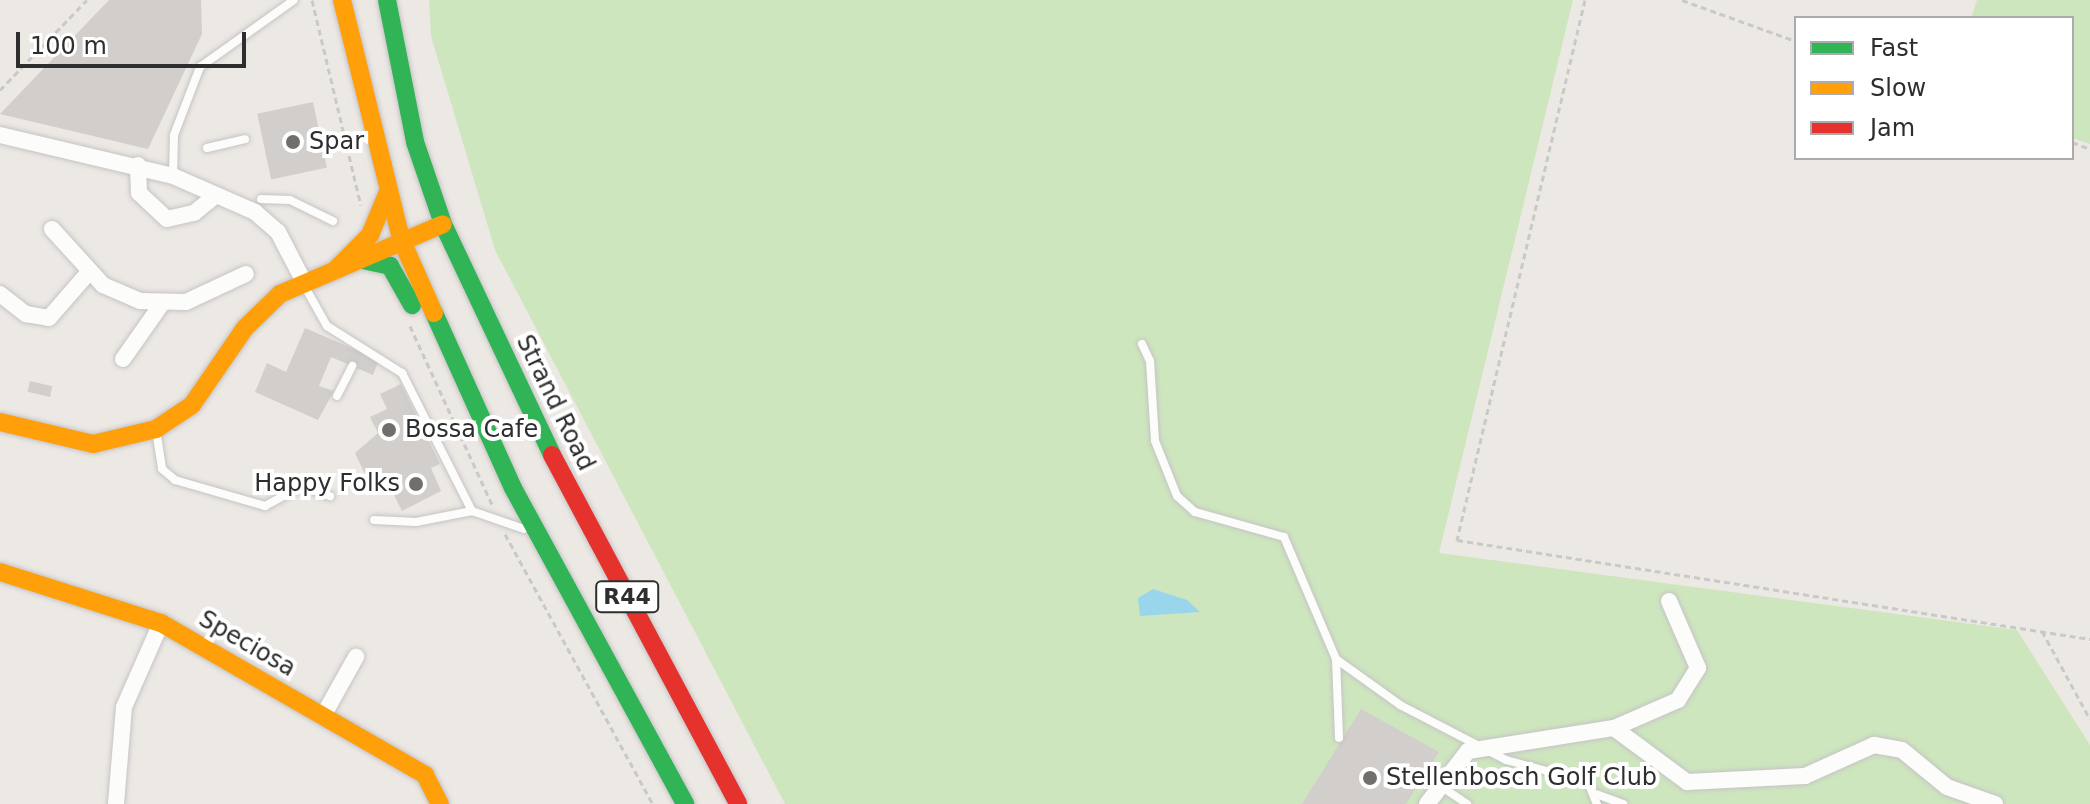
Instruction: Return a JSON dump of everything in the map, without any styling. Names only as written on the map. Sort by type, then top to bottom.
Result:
[{"type":"main road","name":"R44","points":[[342,0],[401,239],[552,558],[685,804]]},
{"type":"main road","name":"Strand Road","points":[[387,0],[415,142],[443,224],[559,470],[738,804]]},
{"type":"main road","points":[[337,268],[370,235],[388,192]]},
{"type":"main road","points":[[0,422],[93,444],[156,429],[192,405],[263,308],[304,282],[443,224]]},
{"type":"main road","points":[[358,259],[381,260],[397,274],[438,359],[468,386]]},
{"type":"main road","name":"Speciosa","points":[[0,572],[161,623],[425,775],[440,804]]},
{"type":"street","points":[[0,135],[138,165],[173,176],[267,219],[304,282]]},
{"type":"street","points":[[138,165],[139,193],[167,219],[194,213],[216,195]]},
{"type":"street","points":[[52,229],[89,272],[122,295],[161,305],[202,298],[246,274]]},
{"type":"street","points":[[0,294],[26,314],[49,318],[89,272]]},
{"type":"street","points":[[123,359],[161,305]]},
{"type":"street","points":[[1427,804],[1455,760],[1485,745],[1614,728],[1659,712],[1694,680],[1696,659],[1669,601]]},
{"type":"street","points":[[116,804],[124,707],[161,623]]},
{"type":"street","points":[[323,716],[356,657]]},
{"type":"street","points":[[1614,728],[1687,782],[1805,776],[1874,745],[1902,750],[1947,787],[1995,804]]},
{"type":"lane","points":[[173,176],[174,135],[200,67],[293,3]]},
{"type":"lane","points":[[207,148],[245,139]]},
{"type":"lane","points":[[261,199],[290,200],[333,221]]},
{"type":"lane","points":[[304,282],[315,315],[414,390],[472,511]]},
{"type":"lane","points":[[1142,344],[1155,441],[1177,496],[1195,512],[1284,537],[1336,659],[1339,738]]},
{"type":"lane","points":[[337,396],[352,366]]},
{"type":"lane","points":[[156,429],[162,469],[175,480],[265,506],[302,486],[330,496]]},
{"type":"lane","points":[[374,520],[416,522],[472,511],[518,524],[552,558]]},
{"type":"lane","points":[[1336,659],[1410,711],[1485,745],[1518,766],[1579,777],[1597,799],[1623,804]]},
{"type":"lane","points":[[1439,785],[1467,804]]},
{"type":"path","points":[[0,90],[87,0]]},
{"type":"path","points":[[312,0],[370,235]]},
{"type":"path","points":[[1585,0],[1457,540],[2090,639]]},
{"type":"path","points":[[1682,0],[1794,40]]},
{"type":"path","points":[[404,310],[494,508]]},
{"type":"path","points":[[499,522],[653,804]]},
{"type":"path","points":[[2042,631],[2090,719]]},
{"type":"green space","name":"Stellenbosch Golf Club","points":[[429,0],[1573,0],[1439,553],[2017,630],[2090,745],[2090,804],[785,804],[495,250],[431,36]]},
{"type":"green space","points":[[1977,0],[2090,0],[2090,144],[2074,139],[2074,16],[1972,16]]},
{"type":"water","points":[[1153,589],[1187,600],[1200,612],[1140,616],[1138,598]]},
{"type":"building","points":[[109,0],[201,0],[202,34],[148,149],[0,114]]},
{"type":"building","name":"Spar","points":[[313,102],[327,168],[271,179],[257,114]]},
{"type":"building","points":[[305,328],[379,360],[373,375],[331,357],[319,386],[334,391],[318,420],[255,392],[267,363],[286,372]]},
{"type":"building","points":[[30,381],[52,386],[50,397],[28,392]]},
{"type":"building","points":[[401,384],[440,464],[431,468],[441,491],[402,511],[390,487],[375,495],[355,453],[378,433],[370,417],[387,409],[380,394]]},
{"type":"building","name":"Stellenbosch Golf Club","points":[[1361,709],[1439,752],[1406,804],[1302,804]]},
{"type":"traffic: fast","points":[[387,0],[415,142],[443,224],[552,455]]},
{"type":"traffic: fast","points":[[358,259],[390,266],[412,305]]},
{"type":"traffic: fast","points":[[434,313],[513,488],[685,804]]},
{"type":"traffic: slow","points":[[342,0],[401,239],[434,313]]},
{"type":"traffic: slow","points":[[337,268],[370,235],[388,192]]},
{"type":"traffic: slow","points":[[0,422],[93,444],[156,429],[192,405],[245,328],[280,294],[443,224]]},
{"type":"traffic: slow","points":[[0,572],[161,623],[425,775],[440,804]]},
{"type":"traffic: jam","points":[[552,455],[738,804]]},
{"type":"place","name":"Spar","points":[[293,142]]},
{"type":"place","name":"Bossa Cafe","points":[[389,430]]},
{"type":"place","name":"Happy Folks","points":[[416,484]]},
{"type":"place","name":"Stellenbosch Golf Club","points":[[1370,778]]}]
